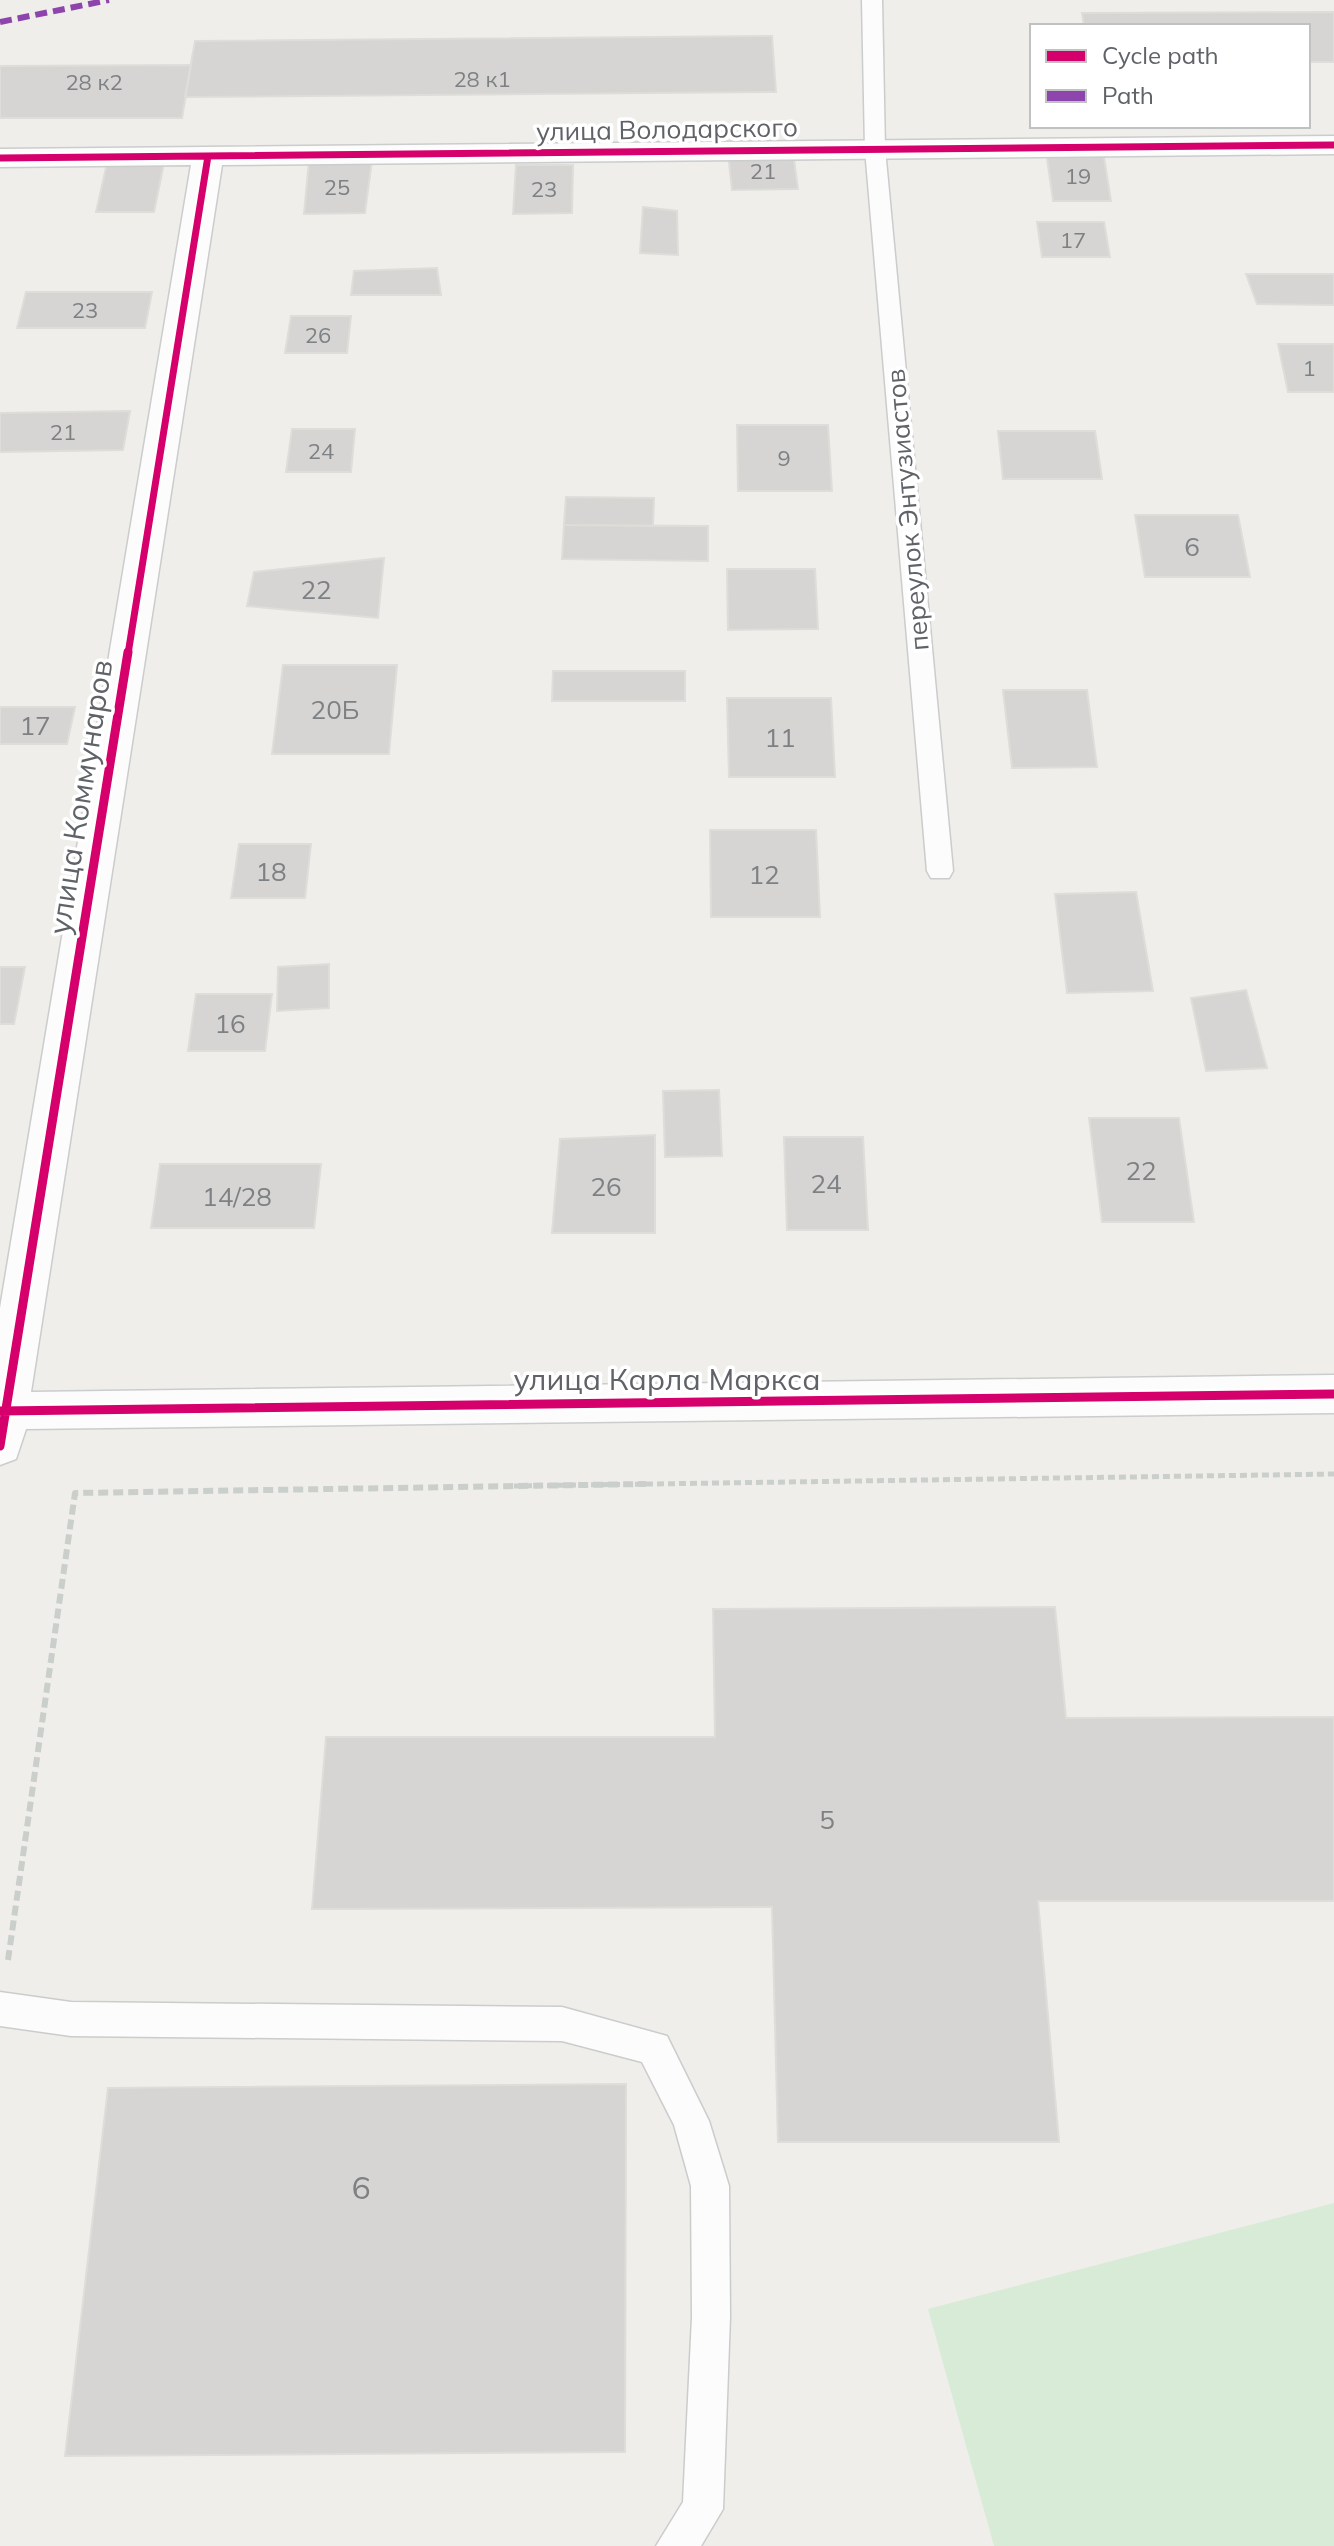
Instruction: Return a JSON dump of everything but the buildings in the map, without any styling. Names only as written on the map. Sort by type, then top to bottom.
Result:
[{"type":"street","name":"улица Володарского","points":[[0,158],[1334,145]]},
{"type":"street","name":"улица Коммунаров","points":[[2,1422],[208,156]]},
{"type":"street","name":"улица Карла Маркса","points":[[2,1422],[1334,1394]]},
{"type":"lane","name":"переулок Энтузиастов","points":[[872,0],[875,149],[940,871]]},
{"type":"lane","points":[[0,2010],[71,2019],[562,2024],[654,2048],[691,2121],[710,2186],[711,2317],[703,2509],[676,2546]]},
{"type":"path","points":[[0,2010],[75,1493],[1334,1474]]},
{"type":"green space","points":[[1334,2203],[1334,2546],[994,2546],[928,2309]]},
{"type":"marked path","points":[[0,22],[109,0]]},
{"type":"cycle path","points":[[0,158],[1334,145]]},
{"type":"cycle path","points":[[0,1446],[208,156]]},
{"type":"cycle path","points":[[0,1411],[1334,1394]]}]
